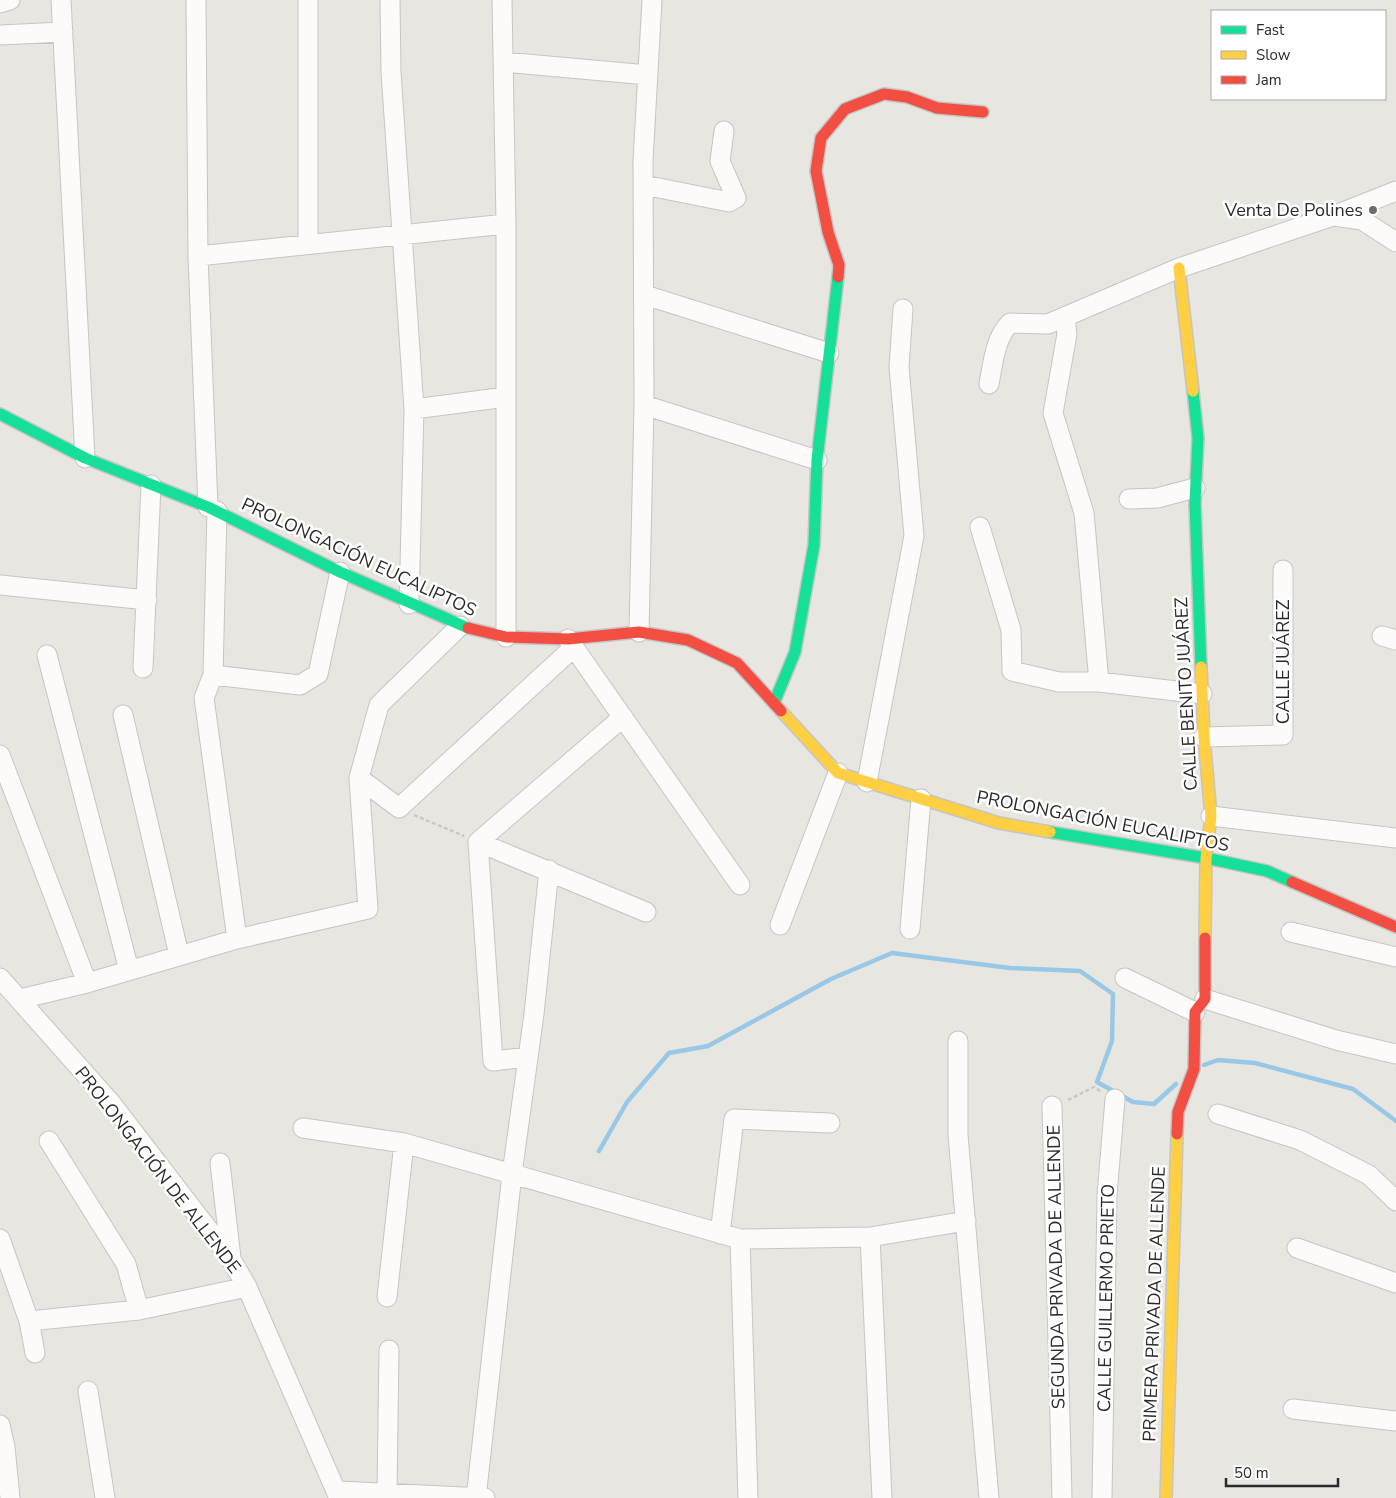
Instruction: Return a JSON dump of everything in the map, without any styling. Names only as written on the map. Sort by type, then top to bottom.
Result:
[{"type":"street","points":[[0,3],[10,0]]},
{"type":"street","points":[[61,0],[84,458]]},
{"type":"street","points":[[196,0],[198,256],[213,509],[213,675],[204,698],[237,939]]},
{"type":"street","points":[[308,0],[308,244]]},
{"type":"street","points":[[390,0],[391,72],[414,409],[409,604]]},
{"type":"street","points":[[502,0],[506,224],[506,637]]},
{"type":"street","points":[[639,632],[644,405],[644,185],[652,0]]},
{"type":"street","points":[[0,35],[63,32]]},
{"type":"street","points":[[504,62],[648,75]]},
{"type":"street","points":[[774,703],[796,652],[798,622],[814,545],[817,460],[840,265],[828,232],[816,172],[821,138],[845,109],[884,94],[907,97],[937,108],[983,112]]},
{"type":"street","points":[[644,185],[729,202],[736,198],[720,161],[724,132]]},
{"type":"street","points":[[989,384],[996,351],[1003,330],[1010,323],[1048,324],[1179,268],[1333,216],[1396,191]]},
{"type":"street","points":[[1333,216],[1362,220],[1396,242]]},
{"type":"street","points":[[198,256],[506,224]]},
{"type":"street","name":"CALLE BENITO JUÁREZ","points":[[1178,1112],[1194,1069],[1200,1005],[1206,858],[1211,816],[1202,694],[1195,488],[1198,438],[1179,268]]},
{"type":"street","points":[[645,295],[829,353]]},
{"type":"street","points":[[867,782],[914,536],[899,367],[903,309]]},
{"type":"street","points":[[1065,317],[1067,334],[1053,413],[1084,513],[1098,682]]},
{"type":"street","points":[[414,409],[506,397]]},
{"type":"street","points":[[644,405],[817,460]]},
{"type":"street","name":"PROLONGACIÓN EUCALIPTOS","points":[[0,410],[84,458],[213,509],[340,572],[460,626],[506,637],[525,636],[571,643],[639,632],[688,640],[737,663],[838,773],[999,823],[1206,858],[1267,871],[1396,927]]},
{"type":"street","points":[[143,668],[151,486]]},
{"type":"street","points":[[1129,500],[1156,498],[1195,488]]},
{"type":"street","points":[[980,527],[1011,630],[1012,671],[1018,674],[1059,682],[1098,682],[1202,694]]},
{"type":"street","name":"CALLE JUÁREZ","points":[[1204,737],[1283,734],[1283,570]]},
{"type":"street","points":[[213,675],[300,685],[318,674],[340,572]]},
{"type":"street","points":[[0,585],[147,600]]},
{"type":"street","points":[[20,999],[87,983],[237,939],[368,909],[359,778],[379,705],[460,626]]},
{"type":"street","points":[[359,778],[399,808],[571,643],[740,886]]},
{"type":"street","points":[[47,655],[129,970]]},
{"type":"street","points":[[123,715],[179,955]]},
{"type":"street","points":[[478,842],[623,717]]},
{"type":"street","points":[[0,754],[87,983]]},
{"type":"street","points":[[780,925],[838,773]]},
{"type":"street","points":[[910,929],[921,799]]},
{"type":"street","points":[[1211,816],[1396,838]]},
{"type":"street","points":[[478,842],[646,912]]},
{"type":"street","points":[[478,842],[493,1060],[528,1057]]},
{"type":"street","points":[[476,1498],[512,1174],[528,1057],[549,870]]},
{"type":"street","points":[[1291,932],[1396,957]]},
{"type":"street","name":"PROLONGACIÓN DE ALLENDE","points":[[0,978],[111,1103],[231,1259],[247,1287],[329,1477],[339,1495],[387,1492],[485,1498]]},
{"type":"street","points":[[1125,978],[1200,1005],[1396,1054]]},
{"type":"street","points":[[958,1041],[958,1135],[989,1498]]},
{"type":"street","name":"CALLE GUILLERMO PRIETO","points":[[1102,1498],[1107,1195],[1115,1099]]},
{"type":"street","name":"SEGUNDA PRIVADA DE ALLENDE","points":[[1052,1106],[1062,1498]]},
{"type":"street","name":"PRIMERA PRIVADA DE ALLENDE","points":[[1166,1498],[1178,1112]]},
{"type":"street","points":[[1218,1114],[1300,1140],[1369,1175],[1396,1201]]},
{"type":"street","points":[[720,1234],[734,1119],[830,1123]]},
{"type":"street","points":[[303,1128],[404,1143],[740,1240],[870,1237],[966,1221]]},
{"type":"street","points":[[49,1141],[126,1264],[139,1310]]},
{"type":"street","points":[[387,1297],[404,1143]]},
{"type":"street","points":[[220,1163],[231,1259]]},
{"type":"street","points":[[870,1237],[882,1498]]},
{"type":"street","points":[[0,1239],[29,1321],[35,1353]]},
{"type":"street","points":[[740,1240],[748,1498]]},
{"type":"street","points":[[1297,1248],[1396,1283]]},
{"type":"street","points":[[29,1321],[139,1310],[247,1287]]},
{"type":"street","points":[[387,1492],[389,1350]]},
{"type":"street","points":[[88,1391],[105,1498]]},
{"type":"street","points":[[1293,1409],[1396,1421]]},
{"type":"street","points":[[0,1425],[6,1447],[10,1498]]},
{"type":"path","points":[[399,808],[478,842]]},
{"type":"path","name":"SEGUNDA PRIVADA DE ALLENDE","points":[[1052,1106],[1094,1087],[1115,1099]]},
{"type":"waterway","points":[[599,1151],[627,1102],[669,1053],[708,1046],[831,979],[892,953],[1010,968],[1080,971],[1113,994],[1112,1041],[1097,1082],[1133,1102],[1154,1104],[1176,1084]]},
{"type":"waterway","points":[[1204,1065],[1218,1060],[1255,1063],[1353,1089],[1396,1121]]},
{"type":"traffic: fast","points":[[774,703],[795,652],[814,545],[817,460],[838,277]]},
{"type":"traffic: fast","points":[[1193,391],[1198,438],[1195,503],[1201,667]]},
{"type":"traffic: fast","points":[[0,414],[85,458],[208,507],[340,572],[468,628]]},
{"type":"traffic: fast","points":[[1050,832],[1206,858],[1267,871],[1292,882]]},
{"type":"traffic: slow","points":[[1179,268],[1193,391]]},
{"type":"traffic: slow","points":[[1201,667],[1204,737],[1211,816],[1206,858],[1205,938]]},
{"type":"traffic: slow","points":[[781,711],[838,773],[999,823],[1050,832]]},
{"type":"traffic: slow","points":[[1166,1498],[1177,1134]]},
{"type":"traffic: jam","points":[[838,277],[839,265],[828,232],[816,171],[821,138],[845,109],[884,94],[907,97],[937,108],[983,112]]},
{"type":"traffic: jam","points":[[468,628],[506,637],[568,639],[639,632],[688,640],[737,663],[781,711]]},
{"type":"traffic: jam","points":[[1292,882],[1396,927]]},
{"type":"traffic: jam","points":[[1177,1134],[1178,1112],[1194,1069],[1195,1012],[1205,999],[1205,938]]},
{"type":"place","name":"Venta De Polines","points":[[1373,210]]}]
